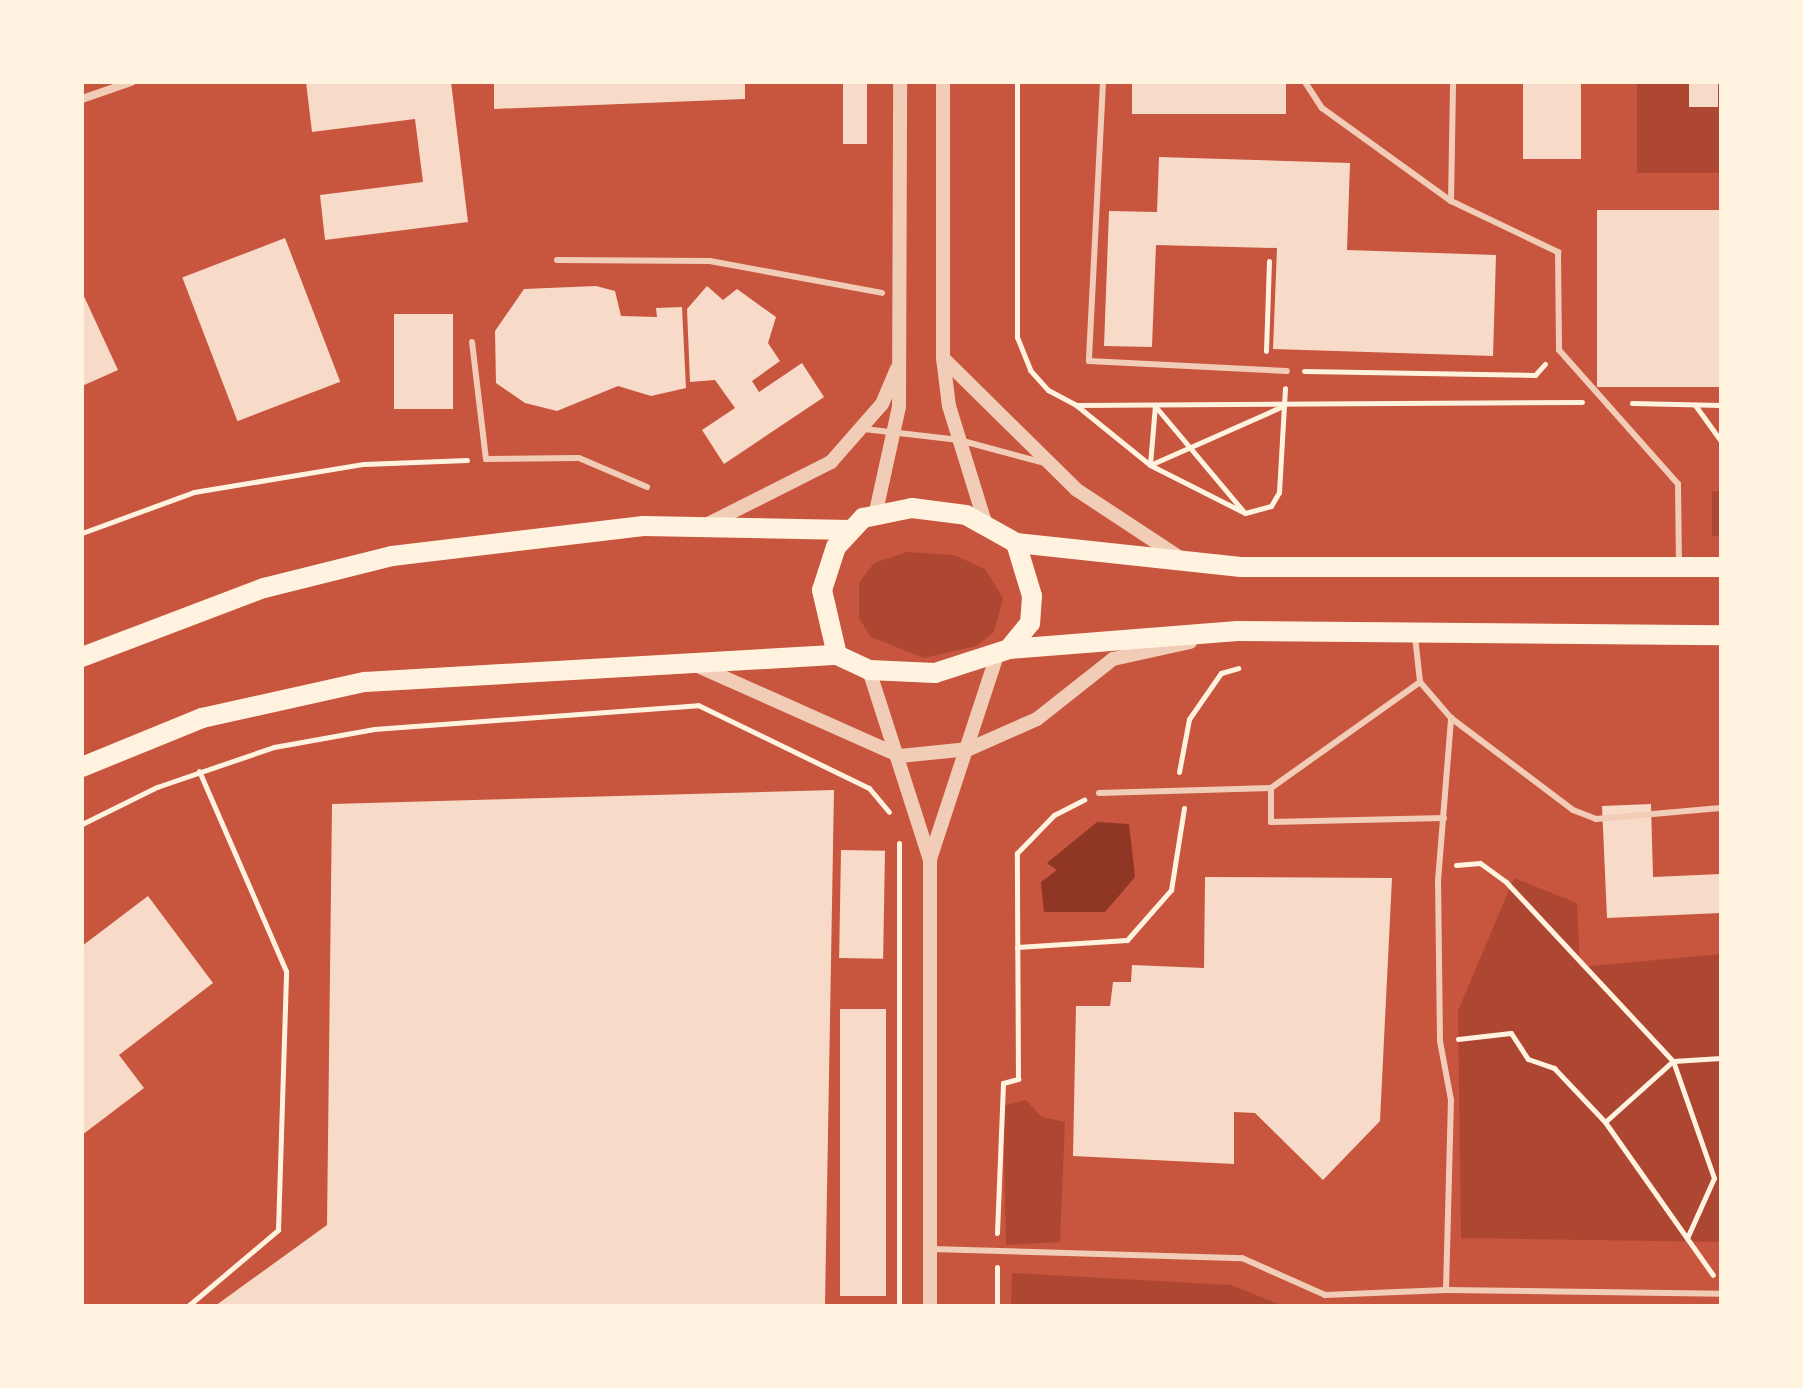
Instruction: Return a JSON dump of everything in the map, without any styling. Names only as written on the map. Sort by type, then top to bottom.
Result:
[{"type":"main road","points":[[82,657],[264,588],[392,556],[606,529],[706,525],[850,530],[875,516],[944,508],[985,522],[1016,543],[1189,564],[1721,567]]},
{"type":"main road","points":[[837,655],[822,590],[850,530]]},
{"type":"main road","points":[[1003,652],[1030,623],[1032,596],[1016,543]]},
{"type":"main road","points":[[82,767],[202,718],[365,682],[698,666],[837,655],[869,670],[935,673],[1003,652],[1237,631],[1721,635]]},
{"type":"street","points":[[82,99],[131,82]]},
{"type":"street","points":[[875,516],[895,429],[901,357],[900,82]]},
{"type":"street","points":[[943,82],[943,358],[959,440],[985,522]]},
{"type":"street","points":[[706,525],[831,462],[864,429],[901,357]]},
{"type":"street","points":[[943,358],[1048,464],[1189,564]]},
{"type":"street","points":[[698,666],[900,756],[969,749],[1037,719],[1113,659],[1237,631]]},
{"type":"street","points":[[930,860],[1003,652]]},
{"type":"street","points":[[869,670],[900,756],[930,860],[930,1306]]},
{"type":"lane","points":[[1103,82],[1089,361],[1287,371]]},
{"type":"lane","points":[[1305,82],[1322,108],[1451,201],[1558,252],[1559,350],[1678,484],[1679,567]]},
{"type":"lane","points":[[1451,201],[1453,82]]},
{"type":"lane","points":[[557,260],[722,263],[882,293]]},
{"type":"lane","points":[[472,342],[486,459],[579,458],[647,487]]},
{"type":"lane","points":[[864,429],[895,429],[959,440],[1048,464]]},
{"type":"lane","points":[[1415,633],[1420,682],[1451,718],[1573,810],[1596,819],[1721,808]]},
{"type":"lane","points":[[1099,793],[1271,788],[1420,682]]},
{"type":"lane","points":[[1446,1290],[1451,1100],[1440,1041],[1439,867],[1451,718]]},
{"type":"lane","points":[[1271,788],[1271,822],[1444,818]]},
{"type":"lane","points":[[930,1249],[1242,1258],[1325,1295],[1446,1290],[1721,1294]]},
{"type":"path","points":[[1287,371],[1535,375],[1559,350]]},
{"type":"path","points":[[1694,404],[1721,441]]},
{"type":"path","points":[[1076,405],[1150,465],[1245,513],[1271,506],[1279,492]]},
{"type":"path","points":[[1150,465],[1155,405],[1245,513]]},
{"type":"path","points":[[1150,465],[1284,406]]},
{"type":"path","points":[[82,533],[194,492],[364,464],[486,459]]},
{"type":"path","points":[[1017,947],[1127,940],[1171,890],[1184,806],[1177,791],[1189,719],[1221,673],[1238,668]]},
{"type":"path","points":[[82,824],[199,771],[274,747],[374,729],[698,705],[869,788],[894,822]]},
{"type":"path","points":[[188,1306],[278,1230],[286,971],[199,771]]},
{"type":"path","points":[[997,1306],[1003,1083],[1018,1079],[1017,853],[1054,815],[1099,793]]},
{"type":"path","points":[[899,831],[899,1306]]},
{"type":"path","points":[[1439,867],[1480,863],[1506,882],[1673,1061],[1714,1178],[1687,1238]]},
{"type":"path","points":[[1440,1041],[1511,1033],[1528,1059],[1554,1068],[1605,1122],[1721,1286]]},
{"type":"path","points":[[1605,1122],[1673,1061],[1721,1058]]},
{"type":"shaded area","points":[[1637,82],[1721,82],[1721,173],[1637,173]]},
{"type":"shaded area","points":[[1712,491],[1721,491],[1721,536],[1712,536]]},
{"type":"shaded area","points":[[907,552],[954,555],[985,569],[1003,598],[994,632],[976,646],[924,658],[871,637],[859,618],[859,583],[874,563]]},
{"type":"shaded area","points":[[1097,822],[1129,824],[1135,877],[1105,912],[1044,912],[1041,882],[1057,870],[1047,863]]},
{"type":"shaded area","points":[[1514,878],[1577,903],[1580,967],[1721,954],[1721,1242],[1461,1238],[1458,1011]]},
{"type":"shaded area","points":[[1026,1100],[1042,1117],[1065,1122],[1060,1242],[1006,1245],[1003,1106]]},
{"type":"shaded area","points":[[1012,1273],[1231,1285],[1284,1306],[1011,1306]]},
{"type":"building","points":[[306,82],[451,82],[468,222],[325,240],[320,195],[423,182],[415,119],[312,132]]},
{"type":"building","points":[[494,82],[745,82],[745,99],[494,109]]},
{"type":"building","points":[[843,82],[867,82],[867,144],[843,144]]},
{"type":"building","points":[[1132,82],[1286,82],[1286,114],[1132,114]]},
{"type":"building","points":[[1523,82],[1581,82],[1581,159],[1523,159]]},
{"type":"building","points":[[1689,82],[1718,82],[1718,107],[1689,107]]},
{"type":"building","points":[[1159,157],[1350,163],[1347,250],[1496,255],[1493,356],[1273,349],[1277,248],[1156,245],[1152,347],[1104,346],[1109,211],[1157,212]]},
{"type":"building","points":[[1597,210],[1721,210],[1721,387],[1597,387]]},
{"type":"building","points":[[285,238],[340,382],[237,421],[182,277]]},
{"type":"building","points":[[596,286],[615,291],[621,316],[657,317],[656,308],[682,307],[686,388],[651,396],[618,386],[557,411],[525,403],[496,383],[495,331],[524,289]]},
{"type":"building","points":[[707,286],[723,300],[737,289],[776,317],[768,343],[780,361],[752,381],[759,392],[802,363],[824,397],[724,464],[702,430],[735,408],[715,380],[690,382],[687,309]]},
{"type":"building","points":[[82,292],[118,370],[82,386]]},
{"type":"building","points":[[394,314],[453,314],[453,409],[394,409]]},
{"type":"building","points":[[834,790],[825,1306],[215,1306],[327,1225],[332,804]]},
{"type":"building","points":[[1651,804],[1653,877],[1721,874],[1721,913],[1607,918],[1602,806]]},
{"type":"building","points":[[841,850],[885,851],[883,959],[839,958]]},
{"type":"building","points":[[1205,877],[1392,878],[1380,1121],[1323,1180],[1255,1113],[1234,1112],[1234,1164],[1073,1156],[1076,1006],[1110,1006],[1113,982],[1131,982],[1132,965],[1204,968]]},
{"type":"building","points":[[148,896],[213,983],[119,1055],[144,1088],[82,1135],[82,946]]},
{"type":"building","points":[[840,1009],[886,1009],[886,1296],[840,1296]]}]
